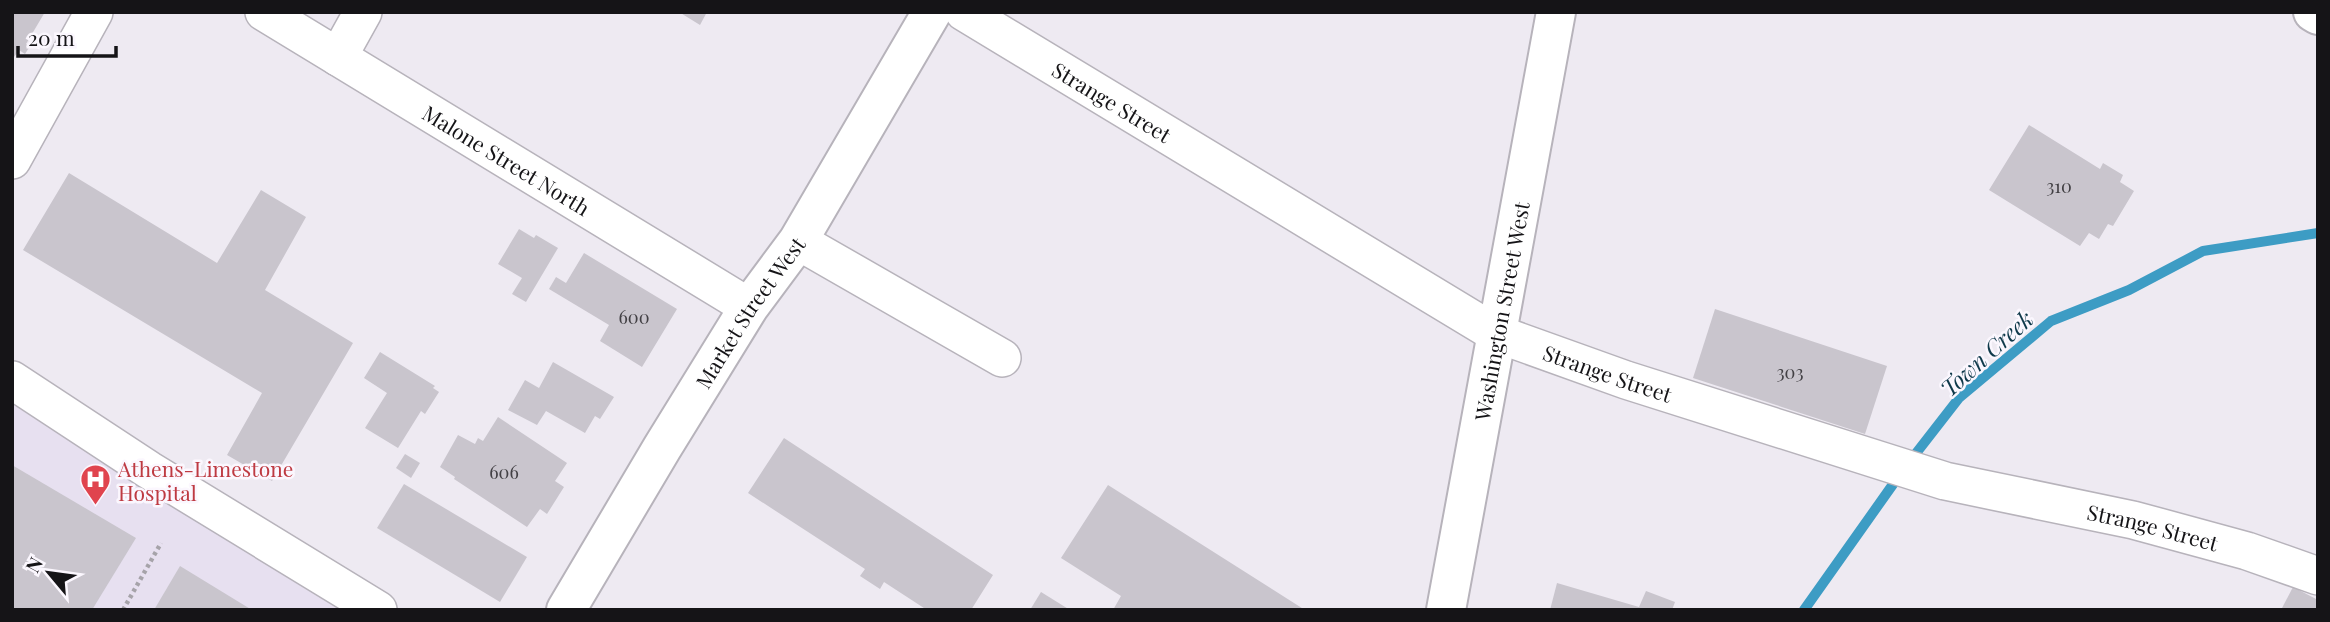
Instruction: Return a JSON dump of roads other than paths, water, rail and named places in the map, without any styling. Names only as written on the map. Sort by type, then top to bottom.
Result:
[{"type":"main road","name":"Market Street West","points":[[566,610],[749,307],[798,241],[932,12]]},
{"type":"main road","name":"Washington Street West","points":[[1446,610],[1556,12]]},
{"type":"street","points":[[12,160],[93,12]]},
{"type":"street","name":"Malone Street North","points":[[264,12],[749,307]]},
{"type":"street","points":[[338,57],[363,12]]},
{"type":"street","name":"Strange Street","points":[[964,12],[1495,333],[1626,380],[1945,481],[2133,520],[2247,551],[2318,576]]},
{"type":"street","points":[[798,241],[1002,358]]},
{"type":"street","points":[[12,380],[149,470],[378,610]]},
{"type":"waterway","name":"Town Creek","points":[[1910,461],[1959,398],[2051,321],[2129,290],[2203,251],[2318,233]]},
{"type":"waterway","name":"Town Creek","points":[[1804,610],[1901,473]]},
{"type":"place","name":"Athens-Limestone Hospital","points":[[95,507]]}]
